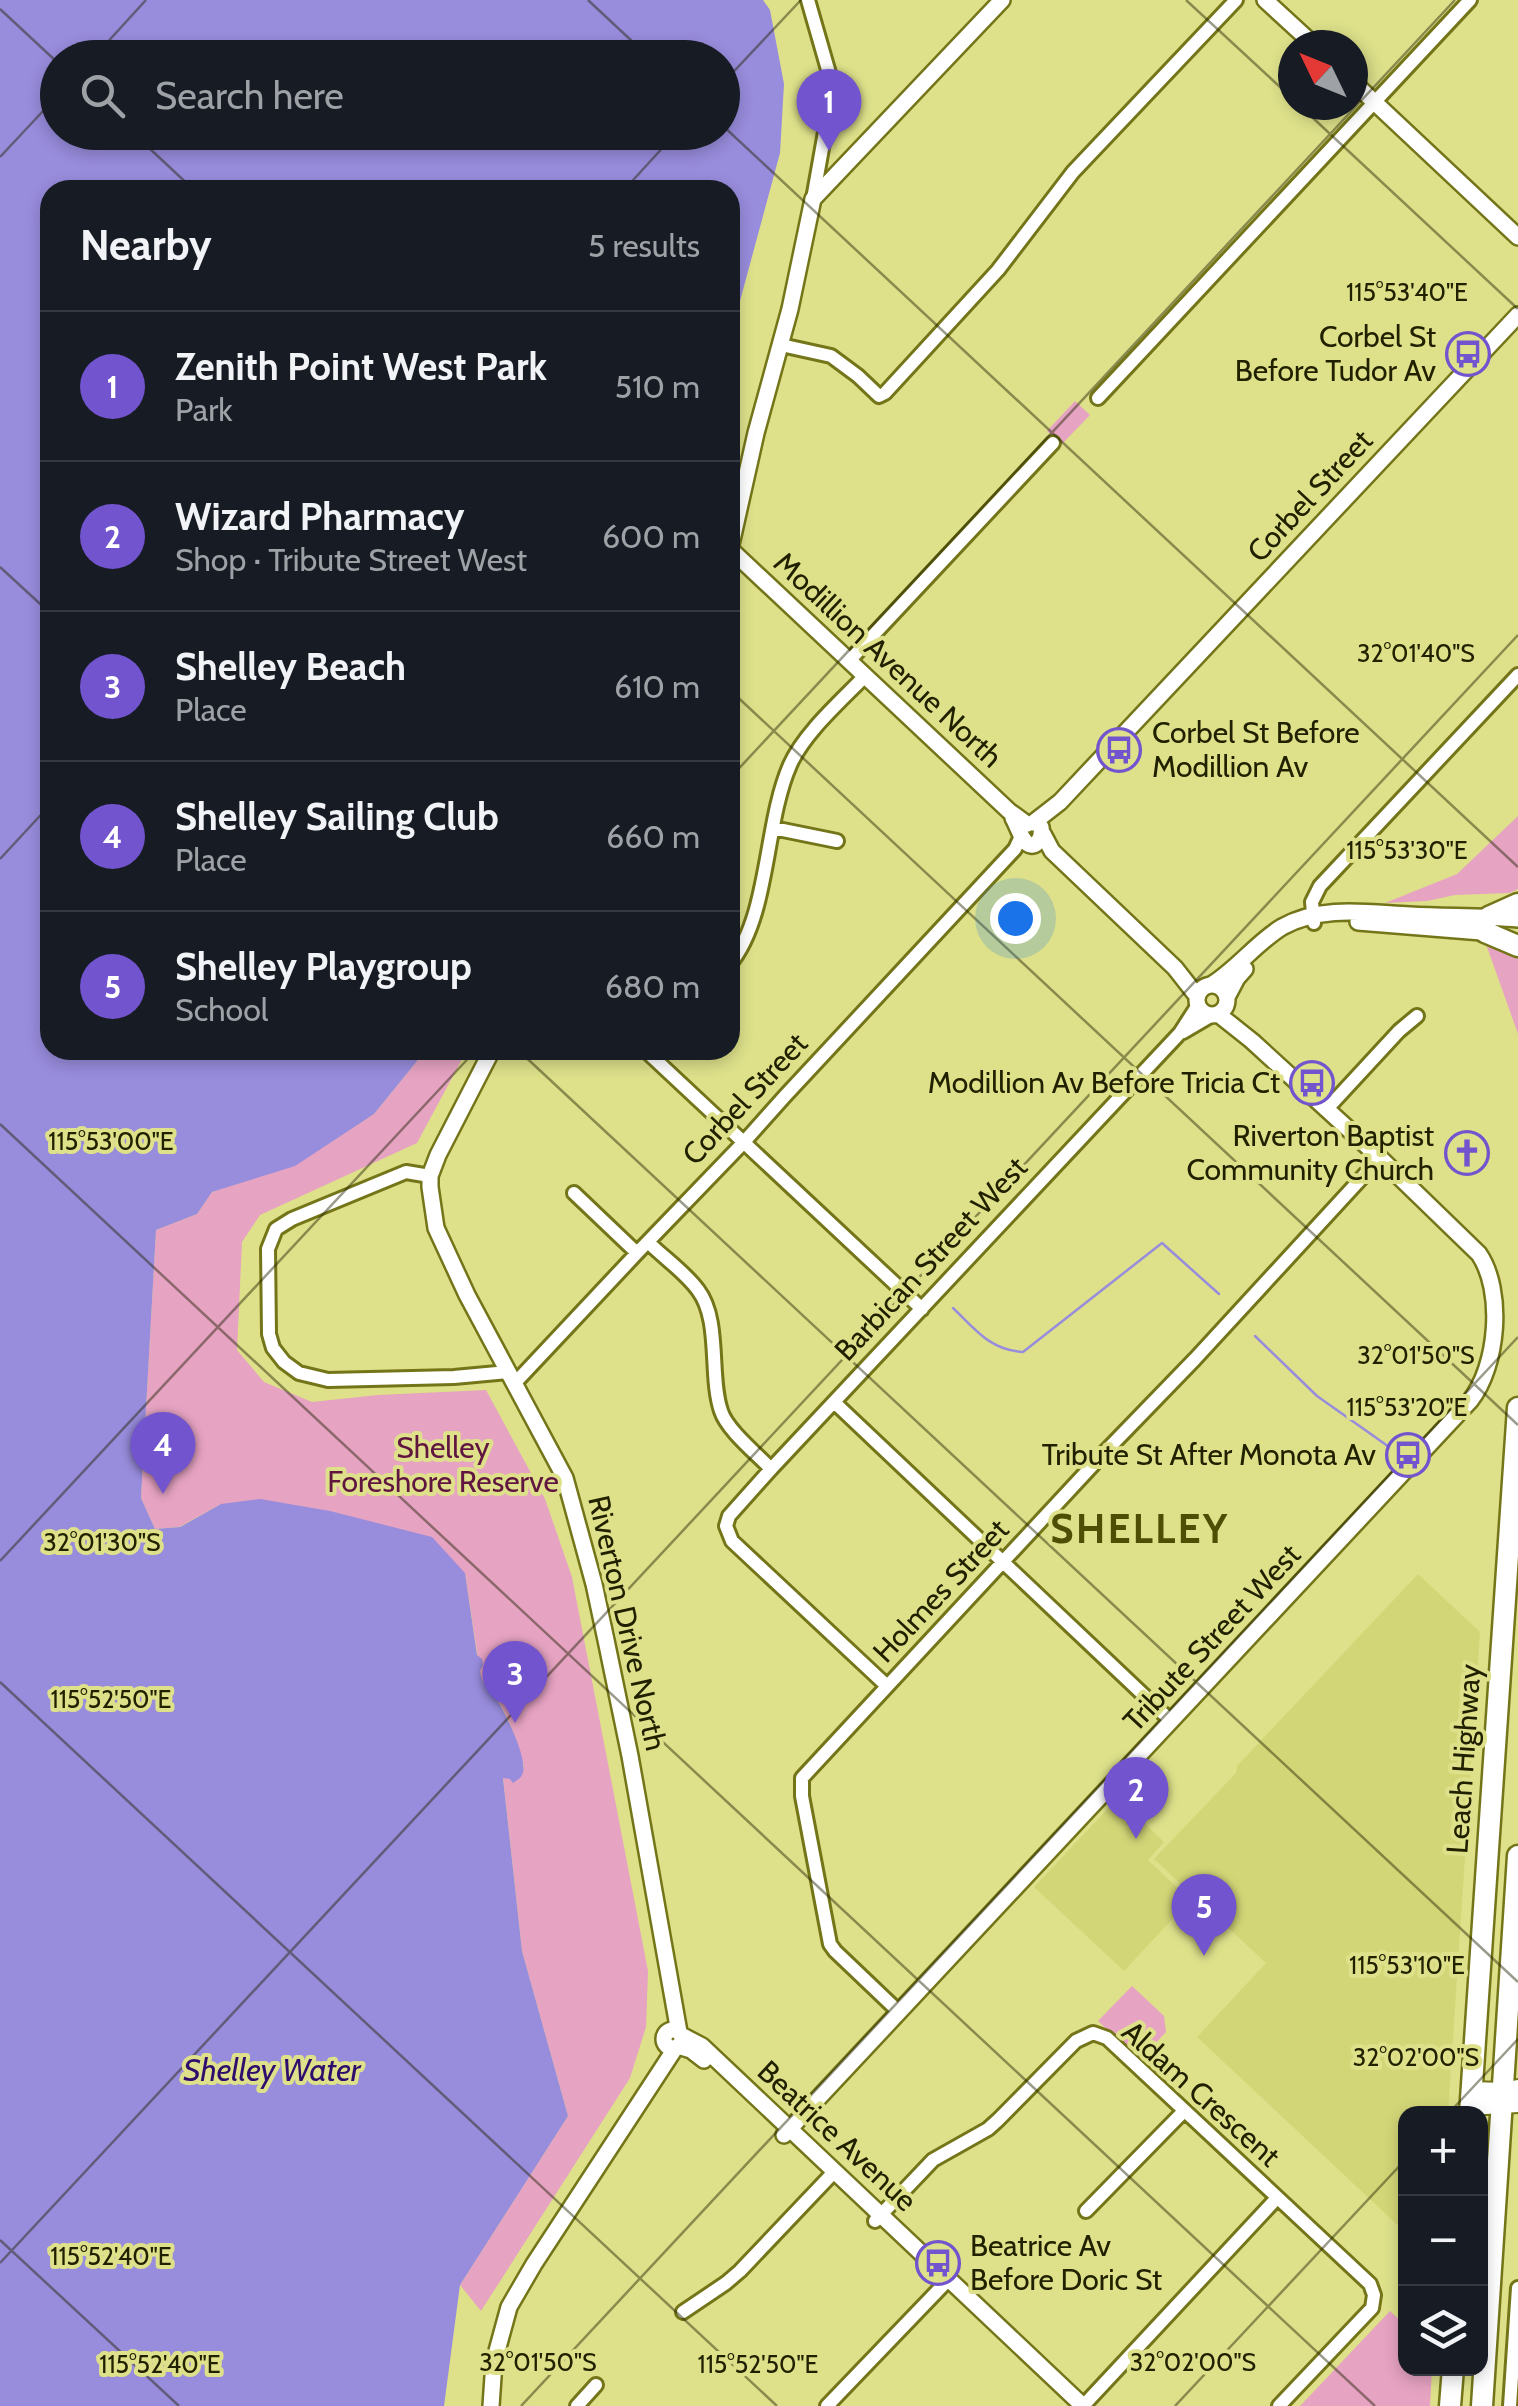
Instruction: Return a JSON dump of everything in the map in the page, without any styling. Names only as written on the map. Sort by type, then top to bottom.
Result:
[{"type":"highway","points":[[1518,904],[1487,924],[1518,946]]},
{"type":"highway","name":"Leach Highway","points":[[1470,2103],[1518,1408]]},
{"type":"highway","name":"Leach Highway","points":[[1482,2406],[1498,2162],[1510,2097],[1510,1988],[1518,1856]]},
{"type":"highway","points":[[1510,1988],[1518,2048]]},
{"type":"highway","points":[[1498,2162],[1518,2129]]},
{"type":"highway","points":[[1450,2406],[1452,2376]]},
{"type":"main road","points":[[1470,2103],[1510,2097]]},
{"type":"street","points":[[740,504],[813,199],[833,87],[808,0]]},
{"type":"street","points":[[813,199],[1002,0]]},
{"type":"street","points":[[780,344],[831,356],[879,396],[886,393],[998,270],[1073,172],[1236,0]]},
{"type":"street","points":[[1266,0],[1298,30]]},
{"type":"street","points":[[1098,398],[1470,0]]},
{"type":"street","points":[[1368,96],[1518,237]]},
{"type":"street","name":"Corbel Street","points":[[511,1378],[744,1142],[1518,314]]},
{"type":"street","points":[[850,661],[1054,443]]},
{"type":"street","name":"Modillion Avenue North","points":[[740,558],[1030,835],[1203,993]]},
{"type":"street","points":[[1314,919],[1312,902],[1320,886],[1518,674]]},
{"type":"street","points":[[740,947],[751,929],[791,762],[809,736],[864,676]]},
{"type":"street","points":[[773,828],[838,840]]},
{"type":"street","points":[[1203,993],[1203,1012],[1221,1008],[1237,978],[1264,950],[1314,919]]},
{"type":"street","points":[[1203,993],[1284,926],[1314,919],[1487,924],[1518,919]]},
{"type":"street","points":[[1487,924],[1518,935]]},
{"type":"street","points":[[1203,993],[1223,990],[1221,1008],[1380,1158]]},
{"type":"street","name":"Barbican Street West","points":[[886,1686],[732,1541],[726,1526],[729,1516],[1180,1033],[1203,993]]},
{"type":"street","name":"Barbican Street West","points":[[1180,1033],[1221,1008]]},
{"type":"street","points":[[1326,1110],[1417,1016]]},
{"type":"street","points":[[487,1060],[430,1176],[406,1172],[292,1218],[276,1229],[268,1249],[269,1334],[273,1348],[298,1373],[328,1380],[511,1378]]},
{"type":"street","points":[[656,1060],[922,1308]]},
{"type":"street","name":"Tribute Street West","points":[[787,2132],[1476,1394],[1491,1348],[1494,1298],[1486,1264],[1380,1158]]},
{"type":"street","name":"Holmes Street","points":[[898,2012],[830,1944],[800,1784],[806,1773],[1380,1158]]},
{"type":"street","name":"Riverton Drive North","points":[[430,1176],[436,1228],[467,1295],[565,1478],[594,1584],[630,1756],[674,2011],[675,2039],[663,2065],[509,2308],[494,2362],[491,2406]]},
{"type":"street","points":[[574,1193],[636,1253]]},
{"type":"street","points":[[648,1242],[699,1291],[710,1321],[720,1409],[730,1426],[771,1469]]},
{"type":"street","points":[[834,1402],[1171,1721]]},
{"type":"street","name":"Aldam Crescent","points":[[878,2218],[933,2160],[988,2129],[1076,2040],[1093,2033],[1107,2038],[1370,2284],[1374,2295],[1372,2308],[1279,2406]]},
{"type":"street","name":"Beatrice Avenue","points":[[675,2039],[698,2054],[787,2132],[1070,2406]]},
{"type":"street","points":[[1086,2211],[1184,2111]]},
{"type":"street","points":[[682,2312],[726,2283],[832,2175]]},
{"type":"street","points":[[1083,2406],[1278,2198]]},
{"type":"street","points":[[827,2406],[945,2282]]},
{"type":"street","name":"Beatrice Avenue","points":[[945,2282],[1083,2406]]},
{"type":"street","points":[[1510,2406],[1518,2288]]},
{"type":"street","points":[[577,2406],[596,2385]]},
{"type":"shaded area","points":[[1418,1574],[1480,1632],[1448,2106],[1398,2106],[1398,2225],[1197,2037],[1266,1963],[1154,1859],[1236,1773],[1237,1766]]},
{"type":"shaded area","points":[[1118,1798],[1164,1842],[1148,1860],[1190,1900],[1124,1971],[1034,1887]]},
{"type":"green space","points":[[1075,401],[1090,415],[1062,444],[1047,431]]},
{"type":"green space","points":[[1518,816],[1518,889],[1510,893],[1385,903],[1457,874]]},
{"type":"green space","points":[[1487,941],[1518,954],[1518,1034],[1487,947]]},
{"type":"green space","name":"Shelley Foreshore Reserve","points":[[418,1060],[462,1060],[417,1143],[260,1215],[242,1242],[237,1350],[264,1382],[312,1402],[486,1390],[545,1499],[572,1577],[648,1971],[646,2027],[630,2078],[481,2311],[460,2285],[568,2116],[522,1951],[503,1777],[510,1779],[524,1767],[505,1714],[481,1679],[465,1573],[221,1504],[179,1527],[155,1529],[141,1498],[156,1230],[197,1214],[212,1192],[295,1165],[374,1114]]},
{"type":"green space","points":[[1132,1986],[1164,2016],[1166,2032],[1140,2060],[1098,2021]]},
{"type":"green space","points":[[1390,2311],[1398,2318],[1398,2376],[1432,2376],[1430,2406],[1300,2406]]},
{"type":"water","name":"Shelley Water","points":[[0,0],[763,0],[770,10],[784,84],[780,153],[740,301],[740,180],[40,180],[40,1060],[418,1060],[374,1114],[295,1166],[212,1192],[197,1214],[156,1230],[141,1498],[155,1529],[180,1527],[221,1504],[260,1499],[330,1511],[432,1537],[465,1573],[477,1655],[483,1665],[482,1680],[504,1713],[522,1756],[520,1778],[513,1783],[503,1778],[522,1951],[568,2116],[460,2285],[444,2406],[0,2406]]},
{"type":"waterway","points":[[953,1308],[992,1343],[1023,1352],[1162,1243],[1219,1294]]},
{"type":"waterway","points":[[1255,1336],[1317,1396],[1392,1449]]},
{"type":"place","name":"Zenith Point West Park","points":[[829,151]]},
{"type":"place","name":"Corbel St Before Tudor Av","points":[[1468,354]]},
{"type":"place","name":"Corbel St Before Modillion Av","points":[[1119,750]]},
{"type":"place","name":"Modillion Av Before Tricia Ct","points":[[1312,1083]]},
{"type":"place","name":"Riverton Baptist Community Church","points":[[1467,1153]]},
{"type":"place","name":"Tribute St After Monota Av","points":[[1408,1455]]},
{"type":"place","name":"Shelley Sailing Club","points":[[163,1494]]},
{"type":"place","name":"Shelley Beach","points":[[515,1723]]},
{"type":"place","name":"Wizard Pharmacy","points":[[1136,1839]]},
{"type":"place","name":"Shelley Playgroup","points":[[1204,1956]]},
{"type":"place","name":"Beatrice Av Before Doric St","points":[[938,2263]]},
{"type":"district","name":"SHELLEY","points":[[1140,1529]]}]
